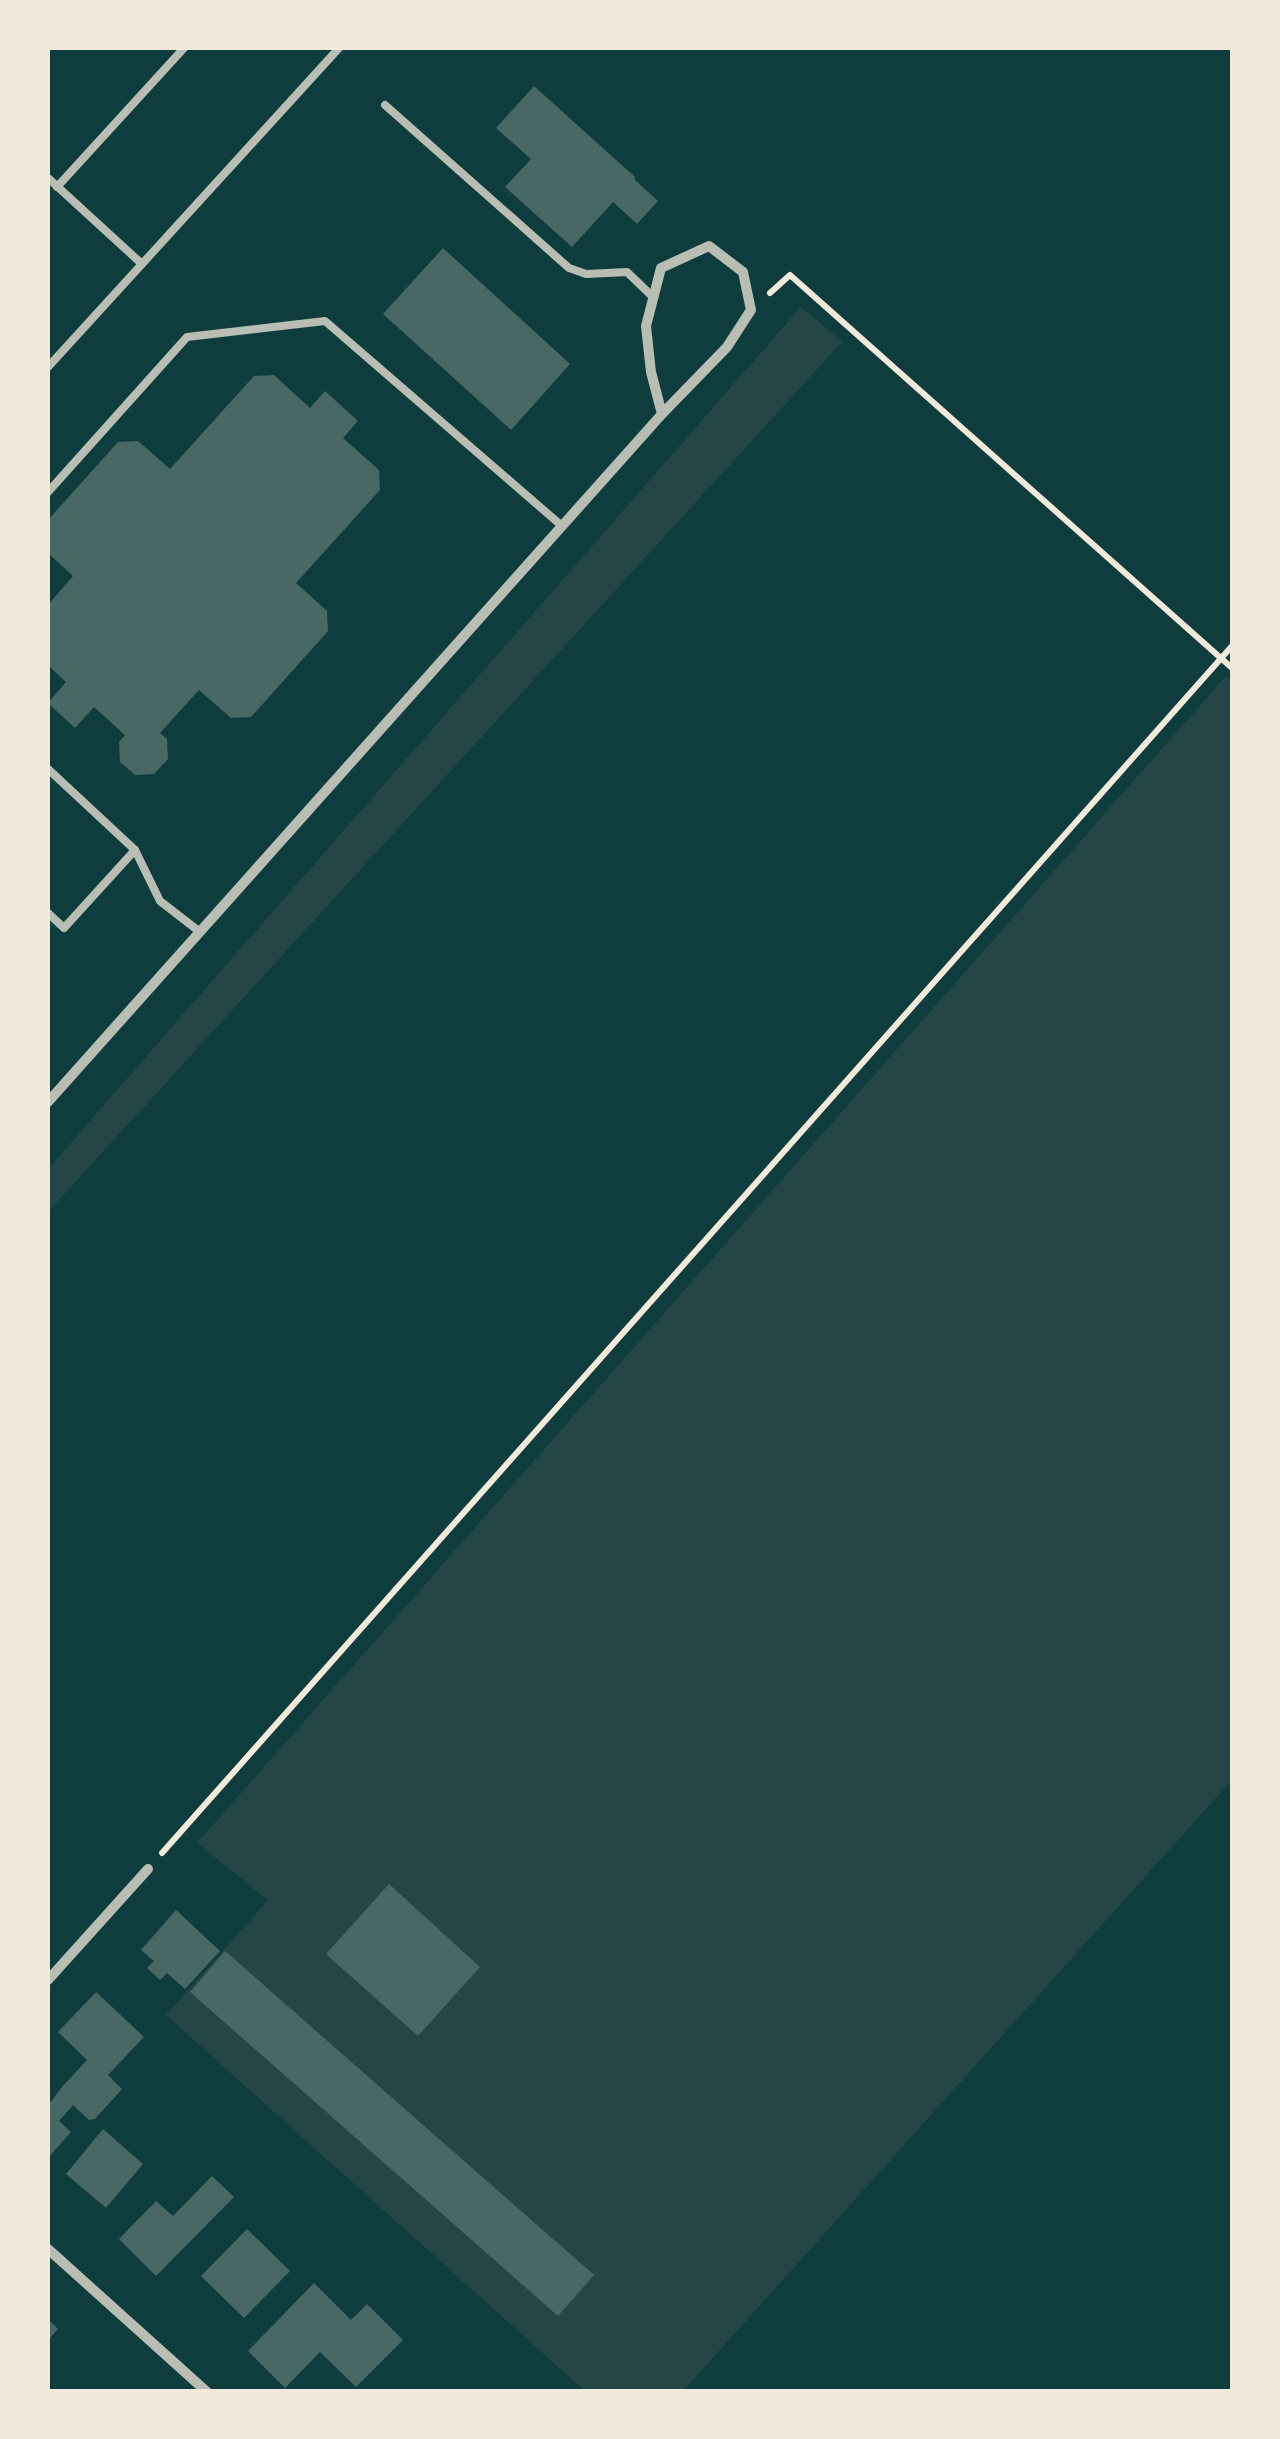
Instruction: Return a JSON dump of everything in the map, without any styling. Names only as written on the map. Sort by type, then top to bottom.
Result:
[{"type":"street","points":[[49,1097],[662,414],[728,347],[751,310],[743,272],[709,246],[661,268],[646,326],[651,372],[662,414]]},
{"type":"street","points":[[48,1980],[148,1869]]},
{"type":"street","points":[[48,2249],[207,2392]]},
{"type":"lane","points":[[57,187],[184,48]]},
{"type":"lane","points":[[48,367],[339,48]]},
{"type":"lane","points":[[385,105],[569,268],[586,274],[627,272],[653,297]]},
{"type":"lane","points":[[48,178],[142,264]]},
{"type":"lane","points":[[48,492],[187,337],[325,321],[562,526]]},
{"type":"lane","points":[[48,769],[134,850],[160,901],[200,932]]},
{"type":"lane","points":[[48,912],[64,928],[134,850]]},
{"type":"path","points":[[790,274],[1232,668]]},
{"type":"path","points":[[148,1869],[1232,646]]},
{"type":"shaded area","points":[[801,307],[842,342],[48,1212],[48,1169]]},
{"type":"shaded area","points":[[1226,676],[1232,682],[1232,1780],[683,2391],[585,2391],[166,2015],[268,1900],[197,1843]]},
{"type":"building","points":[[534,86],[658,201],[637,224],[613,202],[572,247],[505,187],[531,159],[496,128]]},
{"type":"building","points":[[443,248],[570,364],[511,430],[383,314]]},
{"type":"building","points":[[274,375],[310,408],[325,391],[358,421],[343,438],[379,470],[380,490],[296,583],[327,611],[328,631],[251,717],[231,718],[199,690],[160,733],[167,739],[168,759],[154,774],[135,775],[120,762],[119,742],[125,735],[94,707],[75,728],[48,703],[66,682],[48,665],[48,605],[73,576],[48,553],[48,520],[118,442],[138,441],[170,469],[254,376]]},
{"type":"building","points":[[389,1884],[480,1967],[418,2036],[326,1954]]},
{"type":"building","points":[[176,1910],[220,1951],[185,1989],[167,1973],[160,1980],[147,1968],[154,1961],[141,1950]]},
{"type":"building","points":[[225,1951],[594,2275],[558,2316],[190,1992]]},
{"type":"building","points":[[96,1992],[144,2037],[108,2075],[122,2089],[95,2119],[89,2120],[73,2105],[59,2121],[71,2132],[48,2158],[48,2099],[51,2102],[87,2060],[58,2032]]},
{"type":"building","points":[[103,2129],[143,2164],[106,2208],[66,2174]]},
{"type":"building","points":[[212,2176],[234,2197],[156,2276],[119,2239],[156,2201],[173,2216]]},
{"type":"building","points":[[247,2229],[290,2271],[244,2318],[201,2276]]},
{"type":"building","points":[[314,2283],[351,2320],[367,2304],[403,2340],[356,2387],[320,2352],[285,2388],[248,2351]]},
{"type":"building","points":[[48,2319],[58,2329],[48,2340]]}]
